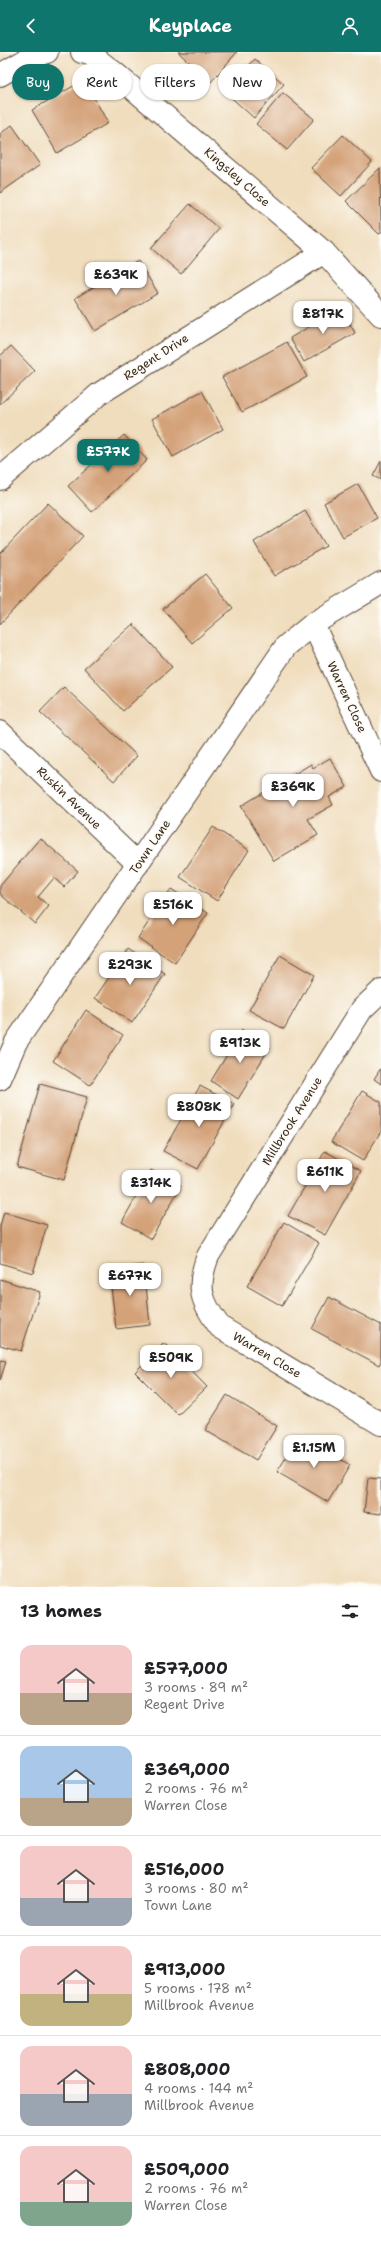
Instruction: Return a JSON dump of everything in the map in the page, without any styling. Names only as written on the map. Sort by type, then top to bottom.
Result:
[{"type":"street","points":[[0,75],[33,56],[47,52]]},
{"type":"street","name":"Kingsley Close","points":[[82,52],[90,54],[116,74],[324,252],[381,315]]},
{"type":"street","name":"Regent Drive","points":[[0,479],[99,394],[324,252]]},
{"type":"street","name":"Town Lane","points":[[0,1079],[16,1042],[286,646],[313,624],[381,583]]},
{"type":"street","name":"Warren Close","points":[[313,624],[381,771]]},
{"type":"street","name":"Ruskin Avenue","points":[[0,732],[138,864]]},
{"type":"street","name":"Millbrook Avenue","points":[[208,1256],[362,1008],[381,991]]},
{"type":"street","name":"Warren Close","points":[[208,1256],[202,1273],[201,1290],[207,1310],[220,1327],[381,1424]]},
{"type":"building","points":[[178,52],[237,52],[227,64],[218,64],[218,74],[211,82],[210,64],[191,64]]},
{"type":"building","points":[[255,59],[261,64],[250,64]]},
{"type":"building","points":[[276,77],[284,84],[276,93]]},
{"type":"building","points":[[72,87],[72,100],[95,100],[108,123],[57,153],[32,110],[49,100],[64,100],[64,92]]},
{"type":"building","points":[[283,93],[314,119],[287,150],[256,124]]},
{"type":"building","points":[[234,100],[270,100],[254,118]]},
{"type":"building","points":[[12,125],[40,165],[0,193],[0,134]]},
{"type":"building","points":[[343,135],[372,162],[341,196],[311,168]]},
{"type":"building","points":[[380,168],[381,233],[379,234],[346,201]]},
{"type":"building","points":[[190,204],[219,229],[181,274],[151,248]]},
{"type":"building","points":[[138,261],[158,293],[95,331],[75,298]]},
{"type":"building","points":[[341,308],[355,333],[304,362],[290,338]]},
{"type":"building","points":[[287,342],[307,377],[242,412],[222,377]]},
{"type":"building","points":[[11,346],[35,371],[0,404],[0,356]]},
{"type":"building","points":[[202,391],[223,429],[173,457],[152,419]]},
{"type":"building","points":[[124,435],[147,460],[92,512],[68,486]]},
{"type":"building","points":[[381,461],[381,480],[373,476]]},
{"type":"building","points":[[358,484],[377,518],[343,537],[324,503]]},
{"type":"building","points":[[48,503],[83,536],[0,624],[0,554]]},
{"type":"building","points":[[305,511],[326,546],[274,576],[254,542]]},
{"type":"building","points":[[205,574],[233,608],[192,643],[163,609]]},
{"type":"building","points":[[133,624],[172,667],[123,711],[84,668]]},
{"type":"building","points":[[64,687],[137,756],[114,781],[40,712]]},
{"type":"building","points":[[330,758],[347,787],[329,797],[333,805],[308,819],[318,835],[274,861],[241,806],[311,764],[313,768]]},
{"type":"building","points":[[213,827],[249,850],[217,901],[180,877]]},
{"type":"building","points":[[40,838],[78,871],[64,887],[54,878],[38,897],[49,906],[35,924],[0,894],[0,886]]},
{"type":"building","points":[[171,889],[208,913],[175,963],[138,938]]},
{"type":"building","points":[[128,949],[165,974],[132,1023],[95,998]]},
{"type":"building","points":[[280,955],[314,975],[284,1029],[249,1010]]},
{"type":"building","points":[[86,1010],[123,1035],[90,1085],[53,1061]]},
{"type":"building","points":[[242,1030],[270,1047],[238,1099],[211,1081]]},
{"type":"building","points":[[381,1068],[381,1084],[374,1079]]},
{"type":"building","points":[[40,1084],[87,1097],[64,1180],[17,1167]]},
{"type":"building","points":[[200,1086],[234,1104],[198,1169],[163,1151]]},
{"type":"building","points":[[362,1091],[381,1102],[381,1131],[363,1161],[331,1142]]},
{"type":"building","points":[[325,1151],[361,1171],[325,1235],[288,1216]]},
{"type":"building","points":[[151,1170],[181,1186],[151,1239],[122,1222]]},
{"type":"building","points":[[4,1212],[47,1225],[33,1273],[0,1263],[0,1226]]},
{"type":"building","points":[[284,1222],[319,1243],[282,1306],[247,1286]]},
{"type":"building","points":[[144,1265],[150,1325],[116,1329],[109,1269]]},
{"type":"building","points":[[0,1279],[40,1292],[21,1351],[0,1345]]},
{"type":"building","points":[[329,1297],[381,1325],[381,1361],[379,1365],[312,1329]]},
{"type":"building","points":[[164,1343],[207,1387],[178,1415],[135,1372]]},
{"type":"building","points":[[0,1360],[6,1361],[0,1381]]},
{"type":"building","points":[[227,1395],[277,1426],[256,1460],[205,1430]]},
{"type":"building","points":[[300,1435],[350,1465],[328,1502],[277,1472]]},
{"type":"building","points":[[368,1478],[381,1479],[381,1514],[364,1512]]}]
